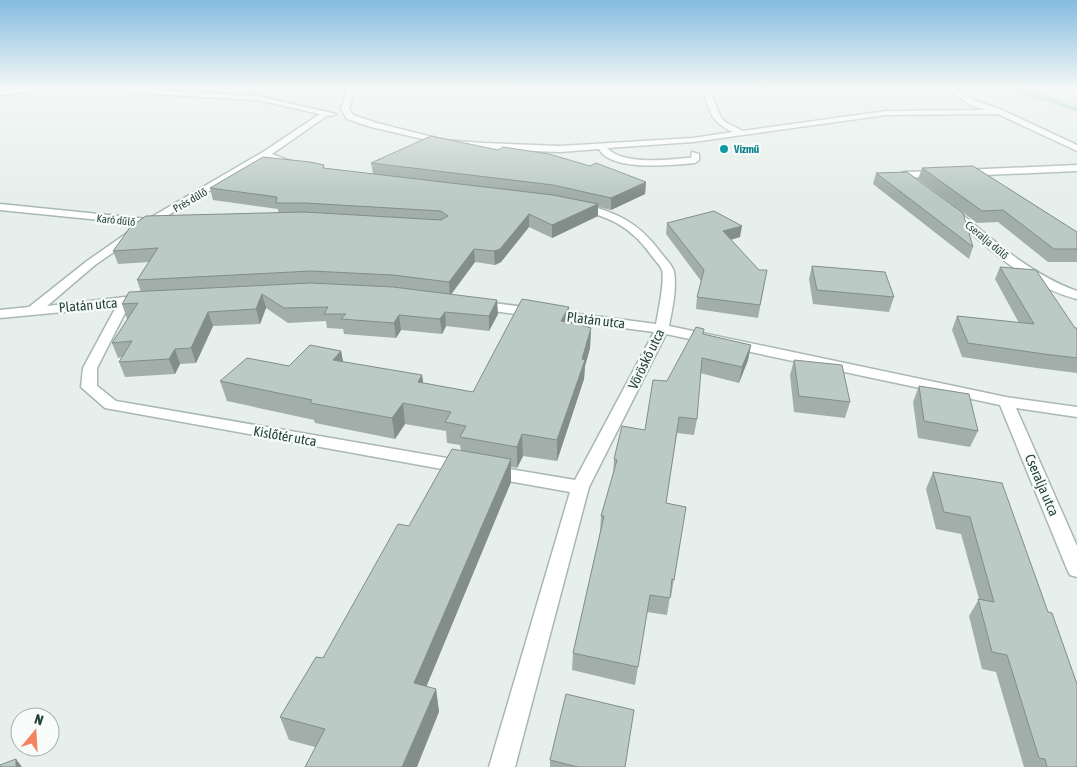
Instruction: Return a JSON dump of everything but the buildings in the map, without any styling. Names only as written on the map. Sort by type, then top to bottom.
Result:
[{"type":"street","name":"Prés dűlő","points":[[34,310],[91,263],[147,224],[266,154],[306,127],[316,123]]},
{"type":"street","points":[[370,123],[444,142],[483,146],[560,149],[693,140],[811,123]]},
{"type":"street","points":[[721,123],[740,132]]},
{"type":"street","points":[[1023,123],[1077,148]]},
{"type":"street","points":[[603,146],[603,150],[616,159],[680,162],[695,160],[695,154]]},
{"type":"street","points":[[266,154],[288,164],[306,168]]},
{"type":"street","points":[[920,187],[904,175],[1077,168]]},
{"type":"street","name":"Vöröskő utca","points":[[502,767],[580,487],[662,329],[667,298],[668,271],[646,240],[626,223],[600,211],[563,204]]},
{"type":"street","name":"Cseralja dűlő","points":[[943,205],[975,229],[1012,261],[1051,286],[1077,294]]},
{"type":"street","name":"Karó dűlő","points":[[0,208],[147,224],[166,223]]},
{"type":"street","name":"Platán utca","points":[[0,314],[155,300]]},
{"type":"street","name":"Kislőtér utca","points":[[125,302],[90,368],[88,387],[111,405],[580,487]]},
{"type":"street","name":"Platán utca","points":[[460,303],[662,329],[1006,402]]},
{"type":"street","points":[[1006,402],[1077,412]]},
{"type":"street","name":"Cseralja utca","points":[[1006,402],[1077,569]]},
{"type":"place","name":"Vízmű","points":[[724,149]]}]
